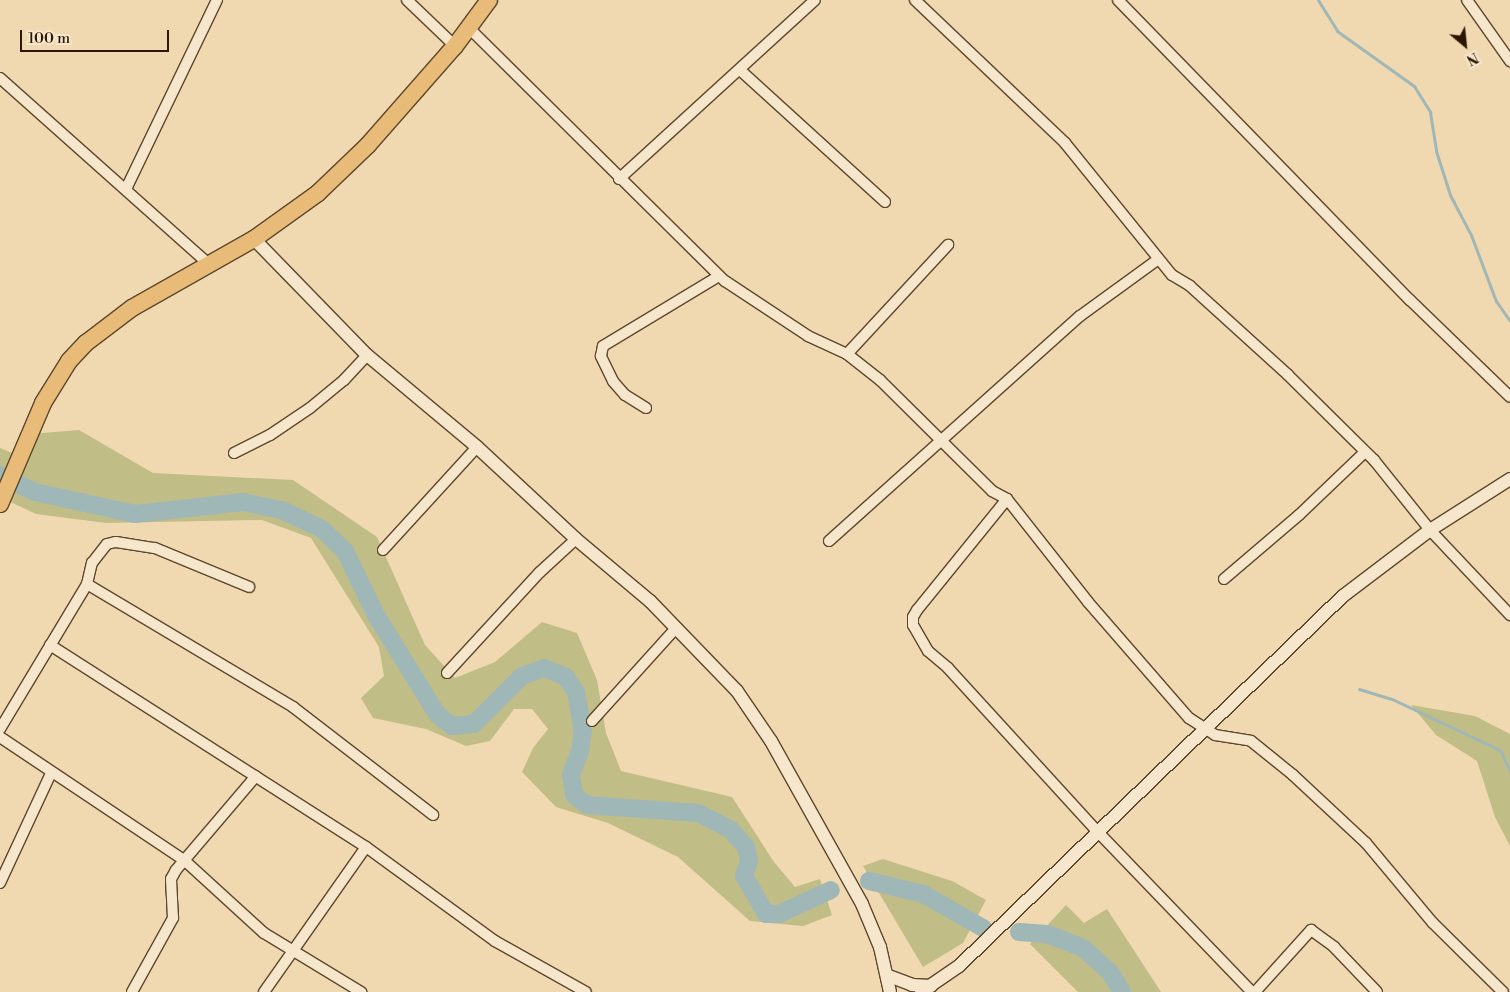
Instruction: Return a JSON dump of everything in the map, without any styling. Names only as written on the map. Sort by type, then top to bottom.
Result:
[{"type":"main road","points":[[2,499],[43,402],[68,361],[104,326],[208,263],[254,239],[318,193],[368,145],[455,46],[489,0]]},
{"type":"street","points":[[126,189],[217,0]]},
{"type":"street","points":[[408,0],[455,46]]},
{"type":"street","points":[[619,179],[815,0]]},
{"type":"street","points":[[915,0],[1065,143],[1143,237],[1157,260],[1288,375],[1365,452],[1394,482],[1430,530],[1510,615]]},
{"type":"street","points":[[1118,0],[1410,300],[1510,397]]},
{"type":"street","points":[[1467,0],[1510,61]]},
{"type":"street","points":[[469,28],[619,179],[719,276],[808,336],[847,354],[880,380],[992,491],[1007,499],[1166,695],[1203,729],[1215,735],[1251,740],[1293,775],[1366,843],[1433,923],[1503,992]]},
{"type":"street","points":[[740,70],[885,202]]},
{"type":"street","points":[[0,78],[208,263]]},
{"type":"street","points":[[254,239],[367,355],[477,447],[676,628],[737,691],[771,740],[862,904],[874,928],[889,976],[890,992]]},
{"type":"street","points":[[847,354],[948,245]]},
{"type":"street","points":[[830,541],[943,442],[1080,316],[1157,260]]},
{"type":"street","points":[[646,408],[625,395],[613,380],[601,356],[603,346],[719,276]]},
{"type":"street","points":[[234,453],[270,435],[310,408],[344,380],[367,355]]},
{"type":"street","points":[[383,550],[477,447]]},
{"type":"street","points":[[1224,578],[1299,515],[1365,452]]},
{"type":"street","points":[[889,976],[930,990],[948,976],[1096,831],[1343,596],[1430,530],[1510,479]]},
{"type":"street","points":[[1007,499],[913,616],[913,624],[928,651],[948,668],[1096,831],[1254,992],[1311,930],[1334,948],[1377,992]]},
{"type":"street","points":[[447,673],[540,572],[576,539]]},
{"type":"street","points":[[0,729],[87,584],[92,563],[100,550],[116,542],[155,548],[249,587]]},
{"type":"street","points":[[87,584],[293,707],[433,815]]},
{"type":"street","points":[[592,721],[676,628]]},
{"type":"street","points":[[50,645],[366,847],[495,941],[586,992]]},
{"type":"street","points":[[0,737],[51,773],[184,860],[250,922],[290,952],[361,992]]},
{"type":"street","points":[[0,883],[51,773]]},
{"type":"street","points":[[132,992],[172,918],[171,879],[184,860],[256,776]]},
{"type":"street","points":[[264,992],[290,952],[366,847]]},
{"type":"shaded area","points":[[79,430],[153,473],[293,480],[377,537],[425,645],[455,678],[495,662],[542,622],[577,633],[597,680],[606,733],[621,771],[732,797],[774,862],[795,887],[820,879],[832,915],[803,926],[750,921],[678,857],[608,823],[556,807],[522,772],[533,748],[548,729],[532,709],[514,709],[490,741],[466,746],[426,729],[373,718],[361,698],[384,676],[379,647],[311,538],[262,520],[106,523],[36,514],[0,497],[0,448],[22,457],[30,434]]},
{"type":"shaded area","points":[[1411,705],[1475,716],[1510,734],[1510,846],[1495,817],[1477,761],[1436,735]]},
{"type":"shaded area","points":[[883,859],[952,881],[986,900],[963,943],[923,967],[863,866]]},
{"type":"shaded area","points":[[1066,905],[1084,923],[1107,909],[1161,992],[1078,992],[1030,944]]},
{"type":"waterway","points":[[1318,0],[1337,31],[1414,86],[1430,112],[1436,151],[1450,195],[1471,235],[1496,301],[1510,321]]},
{"type":"waterway","points":[[0,475],[35,492],[135,514],[243,502],[282,510],[322,529],[345,551],[376,615],[437,714],[452,726],[474,724],[522,676],[544,668],[566,677],[576,692],[583,730],[580,751],[571,774],[574,795],[587,805],[698,813],[731,830],[746,847],[749,861],[744,876],[766,914],[779,914],[831,890]]},
{"type":"waterway","points":[[1359,689],[1392,699],[1500,750],[1510,771]]},
{"type":"waterway","points":[[869,881],[923,894],[983,928]]},
{"type":"waterway","points":[[1019,932],[1047,934],[1083,948],[1110,972],[1122,992]]}]
